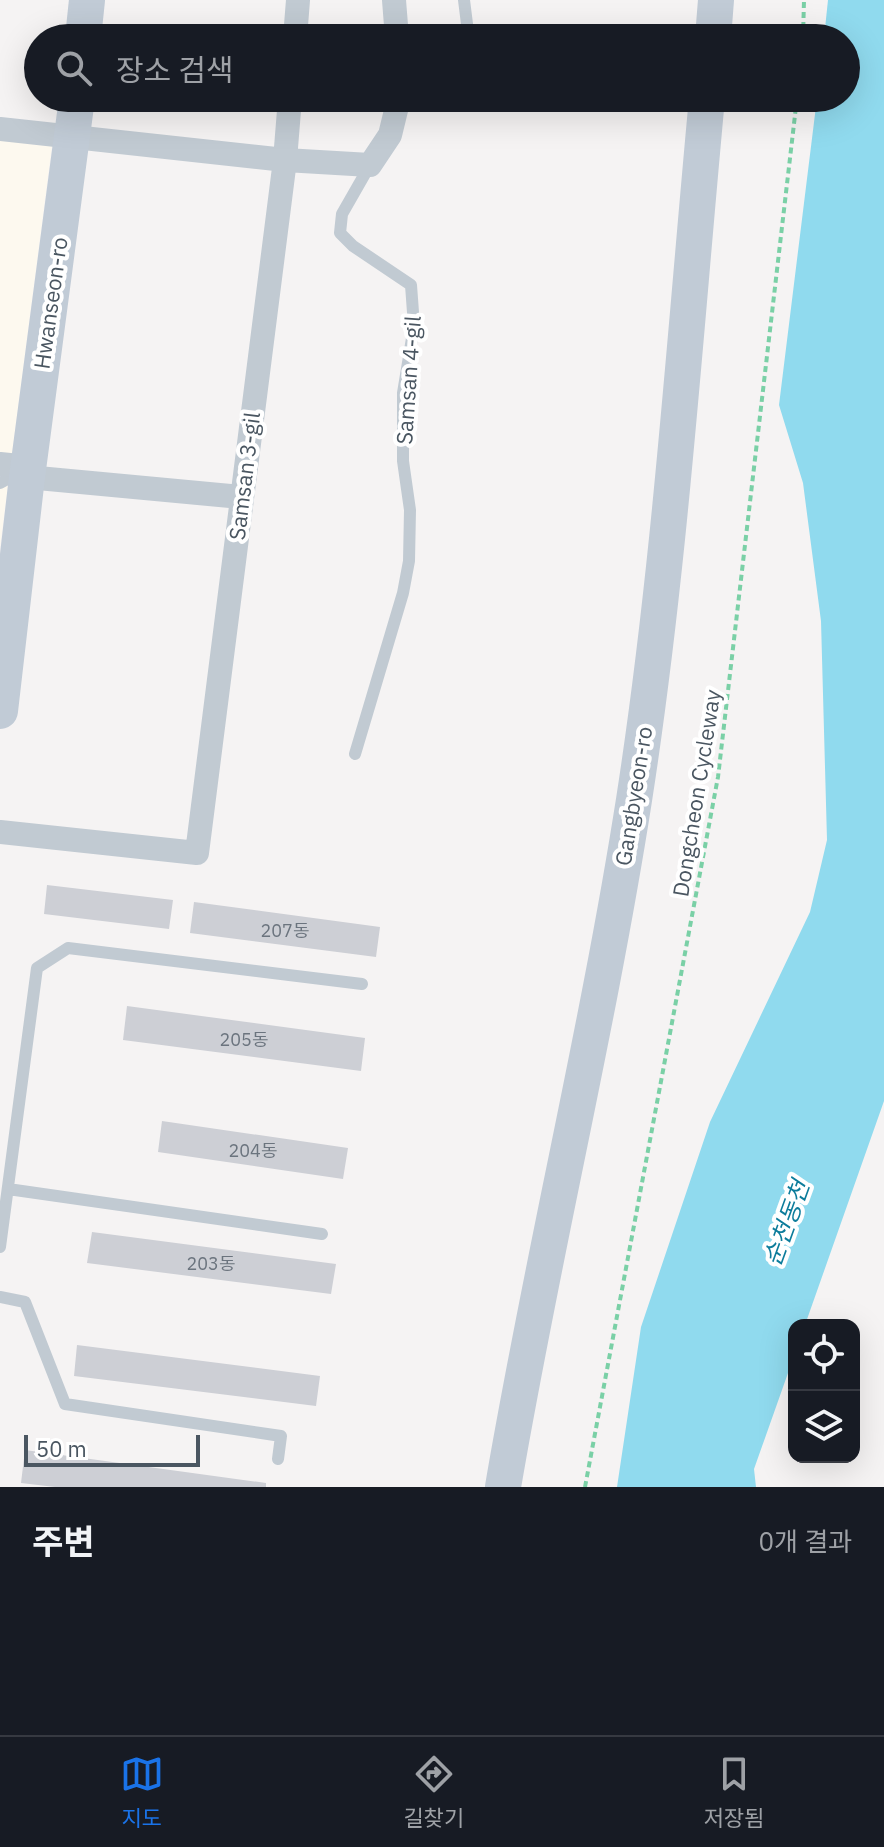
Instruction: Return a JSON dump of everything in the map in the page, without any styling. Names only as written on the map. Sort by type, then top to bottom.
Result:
[{"type":"main road","points":[[84,24],[87,0]]},
{"type":"main road","points":[[714,24],[716,0]]},
{"type":"main road","name":"Hwanseon-ro","points":[[0,711],[14,473],[76,112]]},
{"type":"main road","name":"Gangbyeon-ro","points":[[503,1487],[638,774],[666,545],[706,112]]},
{"type":"street","points":[[296,24],[298,0]]},
{"type":"street","points":[[394,0],[396,24]]},
{"type":"street","name":"Samsan 3-gil","points":[[0,832],[197,853],[289,112]]},
{"type":"street","name":"Samsan 4-gil","points":[[370,165],[390,135],[396,112]]},
{"type":"street","points":[[0,129],[285,160],[370,165]]},
{"type":"street","points":[[14,473],[241,497]]},
{"type":"lane","points":[[464,0],[467,24]]},
{"type":"lane","name":"Samsan 4-gil","points":[[355,754],[403,593],[409,561],[410,510],[403,461],[403,393],[414,326],[411,285],[353,246],[340,233],[342,214],[370,165]]},
{"type":"lane","points":[[0,1247],[37,968],[68,948],[362,984]]},
{"type":"lane","points":[[8,1189],[322,1234]]},
{"type":"lane","points":[[0,1297],[25,1302],[65,1404],[281,1436],[278,1459]]},
{"type":"path","points":[[803,24],[804,0]]},
{"type":"path","name":"Dongcheon Cycleway","points":[[585,1487],[718,777],[795,112]]},
{"type":"shaded area","points":[[0,132],[53,138],[0,547]]},
{"type":"water","name":"순천동천","points":[[828,0],[884,0],[884,1101],[807,1319],[788,1319],[788,1373],[754,1469],[756,1487],[617,1487],[641,1327],[710,1122],[810,912],[827,840],[821,621],[803,483],[779,405],[815,112],[860,112],[860,24],[825,24]]},
{"type":"building","points":[[47,885],[173,900],[169,929],[44,914]]},
{"type":"building","points":[[194,902],[380,927],[376,957],[190,933]]},
{"type":"building","points":[[127,1006],[365,1038],[361,1071],[123,1040]]},
{"type":"building","points":[[162,1121],[348,1148],[343,1179],[158,1152]]},
{"type":"building","points":[[92,1232],[336,1264],[331,1294],[87,1263]]},
{"type":"building","points":[[77,1345],[320,1376],[316,1406],[74,1376]]},
{"type":"building","points":[[25,1450],[266,1483],[266,1487],[55,1487],[21,1483]]}]
